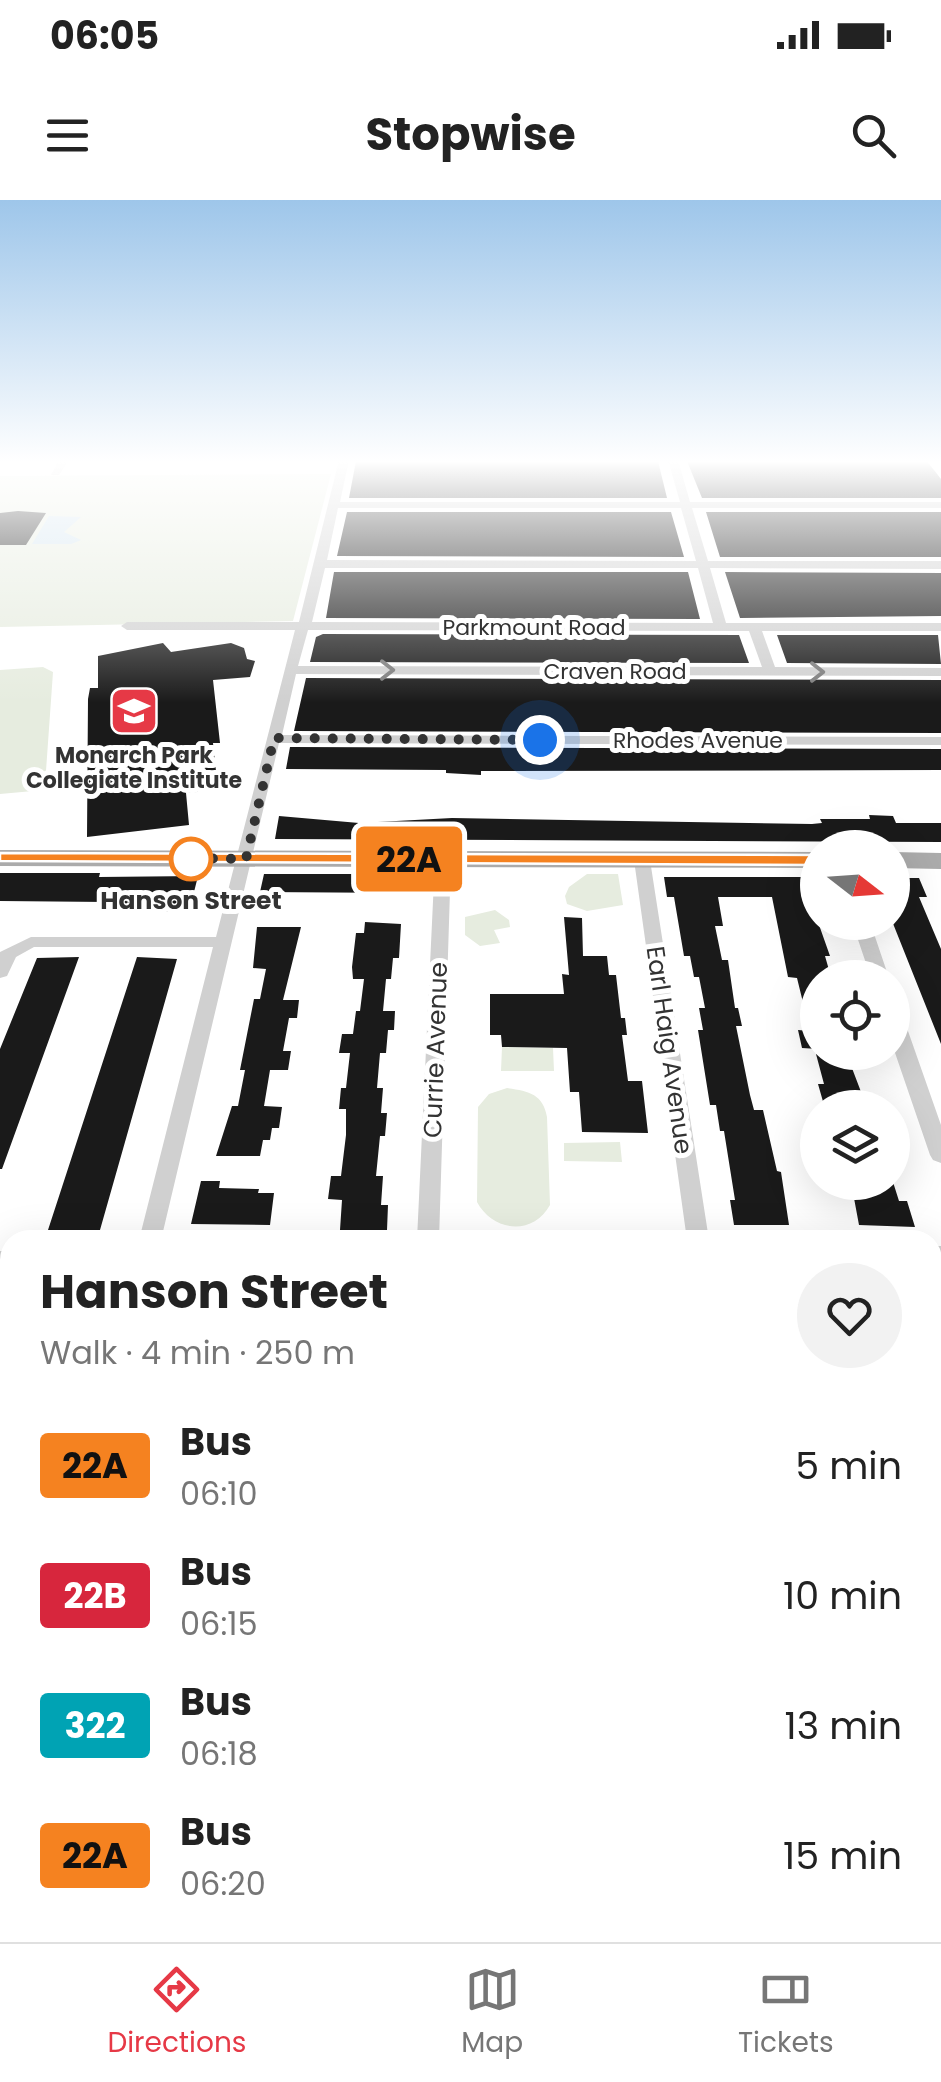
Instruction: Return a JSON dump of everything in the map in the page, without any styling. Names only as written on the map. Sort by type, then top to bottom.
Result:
[{"type":"main road","points":[[0,858],[800,860]]},
{"type":"main road","points":[[910,860],[941,861]]},
{"type":"street","points":[[152,1230],[290,670],[326,541]]},
{"type":"street","points":[[695,541],[721,627]]},
{"type":"street","points":[[321,564],[941,565]]},
{"type":"street","name":"Parkmount Road","points":[[127,626],[941,627]]},
{"type":"street","points":[[754,627],[770,671]]},
{"type":"street","name":"Craven Road","points":[[290,670],[941,672]]},
{"type":"street","name":"Rhodes Avenue","points":[[274,738],[941,741]]},
{"type":"street","name":"Currie Avenue","points":[[428,1230],[443,859]]},
{"type":"street","name":"Earl Haig Avenue","points":[[642,860],[697,1230]]},
{"type":"street","points":[[0,972],[8,954],[31,942],[224,942]]},
{"type":"street","points":[[910,1066],[941,1155]]},
{"type":"shaded area","points":[[0,541],[314,541],[293,621],[0,627]]},
{"type":"shaded area","points":[[43,667],[53,672],[45,785],[33,791],[0,794],[0,670]]},
{"type":"shaded area","points":[[587,874],[618,874],[623,905],[587,911],[567,904],[569,887]]},
{"type":"shaded area","points":[[495,910],[509,920],[510,927],[494,930],[500,943],[480,946],[465,935],[465,917]]},
{"type":"shaded area","points":[[502,1047],[553,1048],[554,1071],[501,1071]]},
{"type":"shaded area","points":[[507,1088],[534,1095],[547,1117],[550,1205],[543,1215],[524,1226],[493,1219],[477,1202],[478,1107],[489,1094]]},
{"type":"shaded area","points":[[620,1142],[622,1162],[564,1161],[564,1143]]},
{"type":"water","points":[[34,541],[78,541],[71,544],[32,544]]},
{"type":"building","points":[[0,541],[28,541],[26,545],[0,545]]},
{"type":"building","points":[[340,541],[679,541],[684,557],[337,556]]},
{"type":"building","points":[[715,541],[941,541],[941,557],[720,557]]},
{"type":"building","points":[[334,572],[688,572],[700,619],[326,618]]},
{"type":"building","points":[[725,572],[941,573],[941,616],[740,618]]},
{"type":"building","points":[[739,635],[749,663],[310,662],[316,637]]},
{"type":"building","points":[[777,635],[938,635],[941,664],[787,663]]},
{"type":"building","name":"Monarch Park Collegiate Institute","points":[[163,643],[171,652],[231,643],[244,648],[247,659],[255,661],[250,677],[213,680],[220,743],[213,743],[218,790],[186,793],[189,825],[87,837],[88,699],[90,688],[98,688],[98,656]]},
{"type":"building","points":[[306,678],[941,680],[941,733],[294,731]]},
{"type":"building","points":[[290,747],[941,749],[941,770],[481,771],[481,775],[446,770],[286,769]]},
{"type":"building","points":[[869,815],[893,816],[896,823],[941,823],[941,842],[910,842],[910,830],[800,830],[800,841],[275,839],[279,816],[359,823],[452,818],[812,824],[822,823],[820,819],[870,819]]},
{"type":"building","points":[[0,873],[198,876],[189,912],[104,912],[107,902],[0,901]]},
{"type":"building","points":[[264,874],[413,875],[410,893],[260,892]]},
{"type":"building","points":[[664,877],[800,877],[800,940],[824,940],[830,956],[825,956],[826,960],[800,960],[800,990],[797,978],[788,977],[772,897],[718,897],[723,926],[715,926],[722,960],[728,960],[735,1008],[742,1026],[736,1026],[750,1095],[754,1110],[763,1110],[777,1171],[781,1172],[789,1225],[734,1225],[730,1200],[735,1200],[724,1131],[720,1131],[716,1105],[710,1105],[698,1030],[703,1030],[699,1008],[705,1008],[699,977],[694,977],[690,956],[684,956],[674,897],[667,897]]},
{"type":"building","points":[[910,878],[919,878],[927,897],[919,897],[941,949],[941,1044],[910,960],[900,940],[910,940]]},
{"type":"building","points":[[564,917],[582,918],[583,956],[607,956],[609,975],[616,975],[627,1035],[622,1035],[628,1081],[642,1081],[648,1133],[582,1132],[579,1092],[570,1092],[567,1048],[502,1047],[501,1035],[490,1035],[490,994],[564,994],[562,974],[569,975]]},
{"type":"building","points":[[365,922],[401,924],[399,958],[393,958],[391,979],[386,979],[383,1011],[395,1011],[394,1030],[388,1030],[386,1053],[380,1053],[377,1088],[383,1088],[381,1113],[387,1113],[376,1176],[383,1176],[381,1205],[388,1205],[387,1230],[340,1230],[342,1200],[328,1199],[331,1176],[341,1176],[346,1135],[346,1109],[339,1109],[350,1053],[339,1053],[342,1034],[353,1034],[356,1011],[360,1011],[364,979],[353,979],[352,967],[356,933],[364,933]]},
{"type":"building","points":[[257,927],[301,927],[283,1000],[299,1000],[297,1018],[289,1018],[283,1051],[291,1051],[288,1070],[270,1070],[264,1106],[282,1107],[279,1128],[272,1128],[270,1140],[263,1140],[260,1156],[216,1156],[232,1106],[238,1106],[245,1070],[240,1070],[254,999],[260,999],[266,969],[253,968]]},
{"type":"building","points":[[79,957],[0,1169],[0,1049],[37,958]]},
{"type":"building","points":[[137,957],[177,959],[100,1230],[48,1230]]},
{"type":"building","points":[[820,1070],[853,1070],[860,1090],[820,1090],[818,1084],[824,1084]]},
{"type":"building","points":[[201,1181],[220,1181],[219,1188],[274,1193],[270,1225],[191,1224]]},
{"type":"building","points":[[854,1200],[899,1200],[907,1201],[915,1227],[859,1225]]},
{"type":"bus line","name":"22A","points":[[0,858],[800,860]]},
{"type":"place","name":"Monarch Park Collegiate Institute","points":[[134,711]]},
{"type":"place","name":"Hanson Street","points":[[191,859]]},
{"type":"route","points":[[191,859],[184,858],[246,859],[274,738],[540,740]]}]
